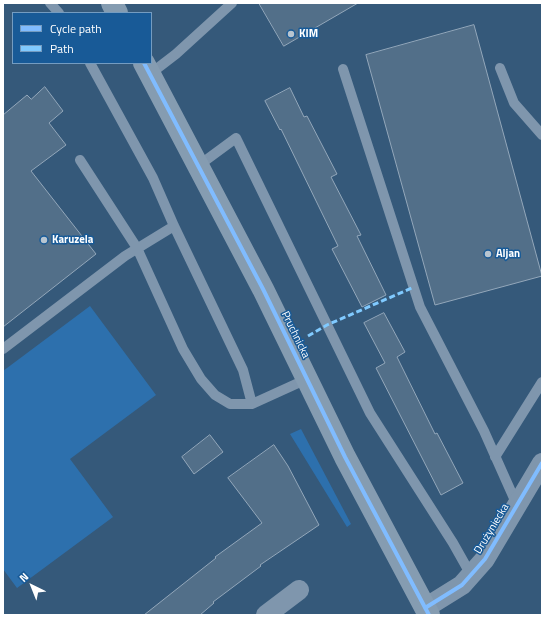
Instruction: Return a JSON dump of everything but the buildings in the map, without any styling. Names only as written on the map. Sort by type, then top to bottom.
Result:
[{"type":"main road","points":[[112,3],[116,12]]},
{"type":"main road","name":"Pruchnicka","points":[[147,69],[263,289],[345,457],[427,612]]},
{"type":"street","name":"Drużyniecka","points":[[427,612],[462,585],[485,559],[542,463]]},
{"type":"street","points":[[266,615],[299,590]]},
{"type":"lane","points":[[50,3],[58,12]]},
{"type":"lane","points":[[147,69],[176,54],[232,3]]},
{"type":"lane","points":[[91,64],[153,178],[174,226],[243,370],[252,404]]},
{"type":"lane","points":[[500,68],[514,103],[542,135]]},
{"type":"lane","points":[[343,69],[420,307],[484,431],[517,505]]},
{"type":"lane","points":[[198,166],[236,138],[370,413],[453,543],[471,575]]},
{"type":"lane","points":[[80,160],[137,248],[183,349],[200,379],[215,395],[230,404],[252,404],[307,379]]},
{"type":"lane","points":[[3,349],[137,248],[174,226]]},
{"type":"lane","points":[[495,457],[542,382]]},
{"type":"shaded area","points":[[90,306],[156,395],[70,459],[113,517],[17,588],[3,569],[3,371]]},
{"type":"shaded area","points":[[301,429],[351,524],[347,527],[290,434]]},
{"type":"marked path","points":[[308,336],[327,325],[414,287]]},
{"type":"cycle path","points":[[145,64],[263,289],[345,457],[429,615]]},
{"type":"cycle path","points":[[425,608],[462,585],[485,559],[542,463]]},
{"type":"place","name":"KIM","points":[[291,34]]},
{"type":"place","name":"Karuzela","points":[[44,240]]},
{"type":"place","name":"Aljan","points":[[488,254]]}]
